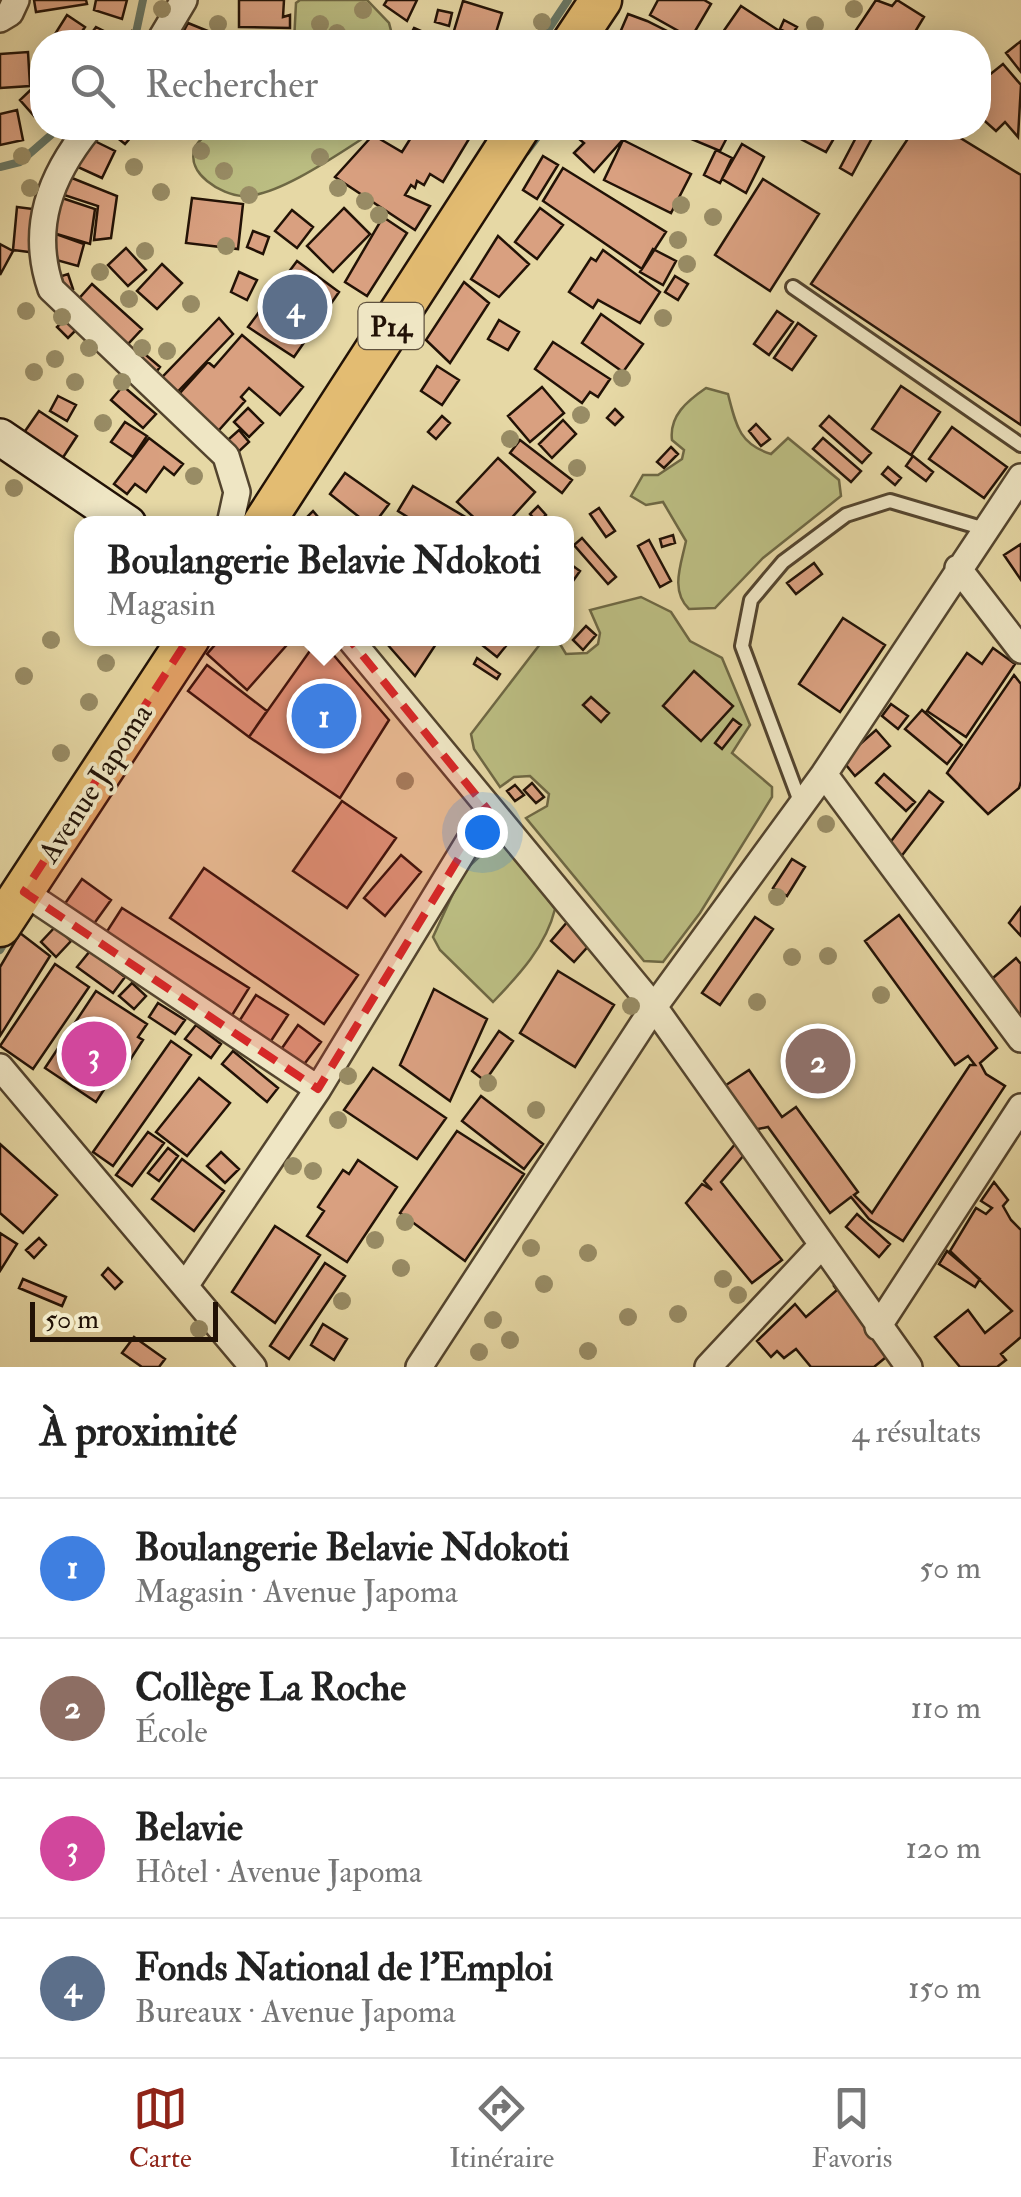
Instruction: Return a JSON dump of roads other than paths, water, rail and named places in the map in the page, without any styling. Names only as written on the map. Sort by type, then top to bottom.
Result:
[{"type":"main road","points":[[582,30],[601,0]]},
{"type":"main road","name":"P14","points":[[268,516],[510,140]]},
{"type":"main road","name":"Avenue Japoma","points":[[0,926],[184,646]]},
{"type":"street","points":[[0,19],[10,13],[16,0]]},
{"type":"street","points":[[165,30],[184,0]]},
{"type":"street","points":[[79,140],[56,169],[46,209],[43,266],[51,290],[226,456],[236,492],[232,516]]},
{"type":"street","points":[[0,437],[116,516]]},
{"type":"street","points":[[419,1367],[654,1007],[802,807],[1021,477]]},
{"type":"street","points":[[958,568],[1021,650]]},
{"type":"street","points":[[355,646],[654,1007],[908,1367]]},
{"type":"street","points":[[824,774],[1021,1039]]},
{"type":"street","points":[[186,1283],[318,1088],[488,810]]},
{"type":"street","points":[[24,892],[318,1088]]},
{"type":"street","points":[[0,1068],[186,1283],[253,1367]]},
{"type":"street","points":[[878,1327],[1021,1107]]},
{"type":"street","points":[[708,1367],[822,1245]]},
{"type":"lane","points":[[793,287],[1021,445]]},
{"type":"lane","points":[[802,807],[742,646],[751,600],[784,562],[846,515],[890,501],[985,529]]},
{"type":"waterway","points":[[137,30],[143,0]]},
{"type":"waterway","points":[[548,30],[568,0]]},
{"type":"waterway","points":[[0,167],[20,162],[45,140]]},
{"type":"waterway","points":[[526,152],[535,140]]},
{"type":"waterway","points":[[0,950],[8,937]]},
{"type":"place","name":"Fonds National de l'Emploi","points":[[295,307]]},
{"type":"place","name":"Boulangerie Belavie Ndokoti","points":[[324,716]]},
{"type":"place","name":"Belavie","points":[[94,1054]]},
{"type":"place","name":"Collège La Roche","points":[[818,1061]]}]
